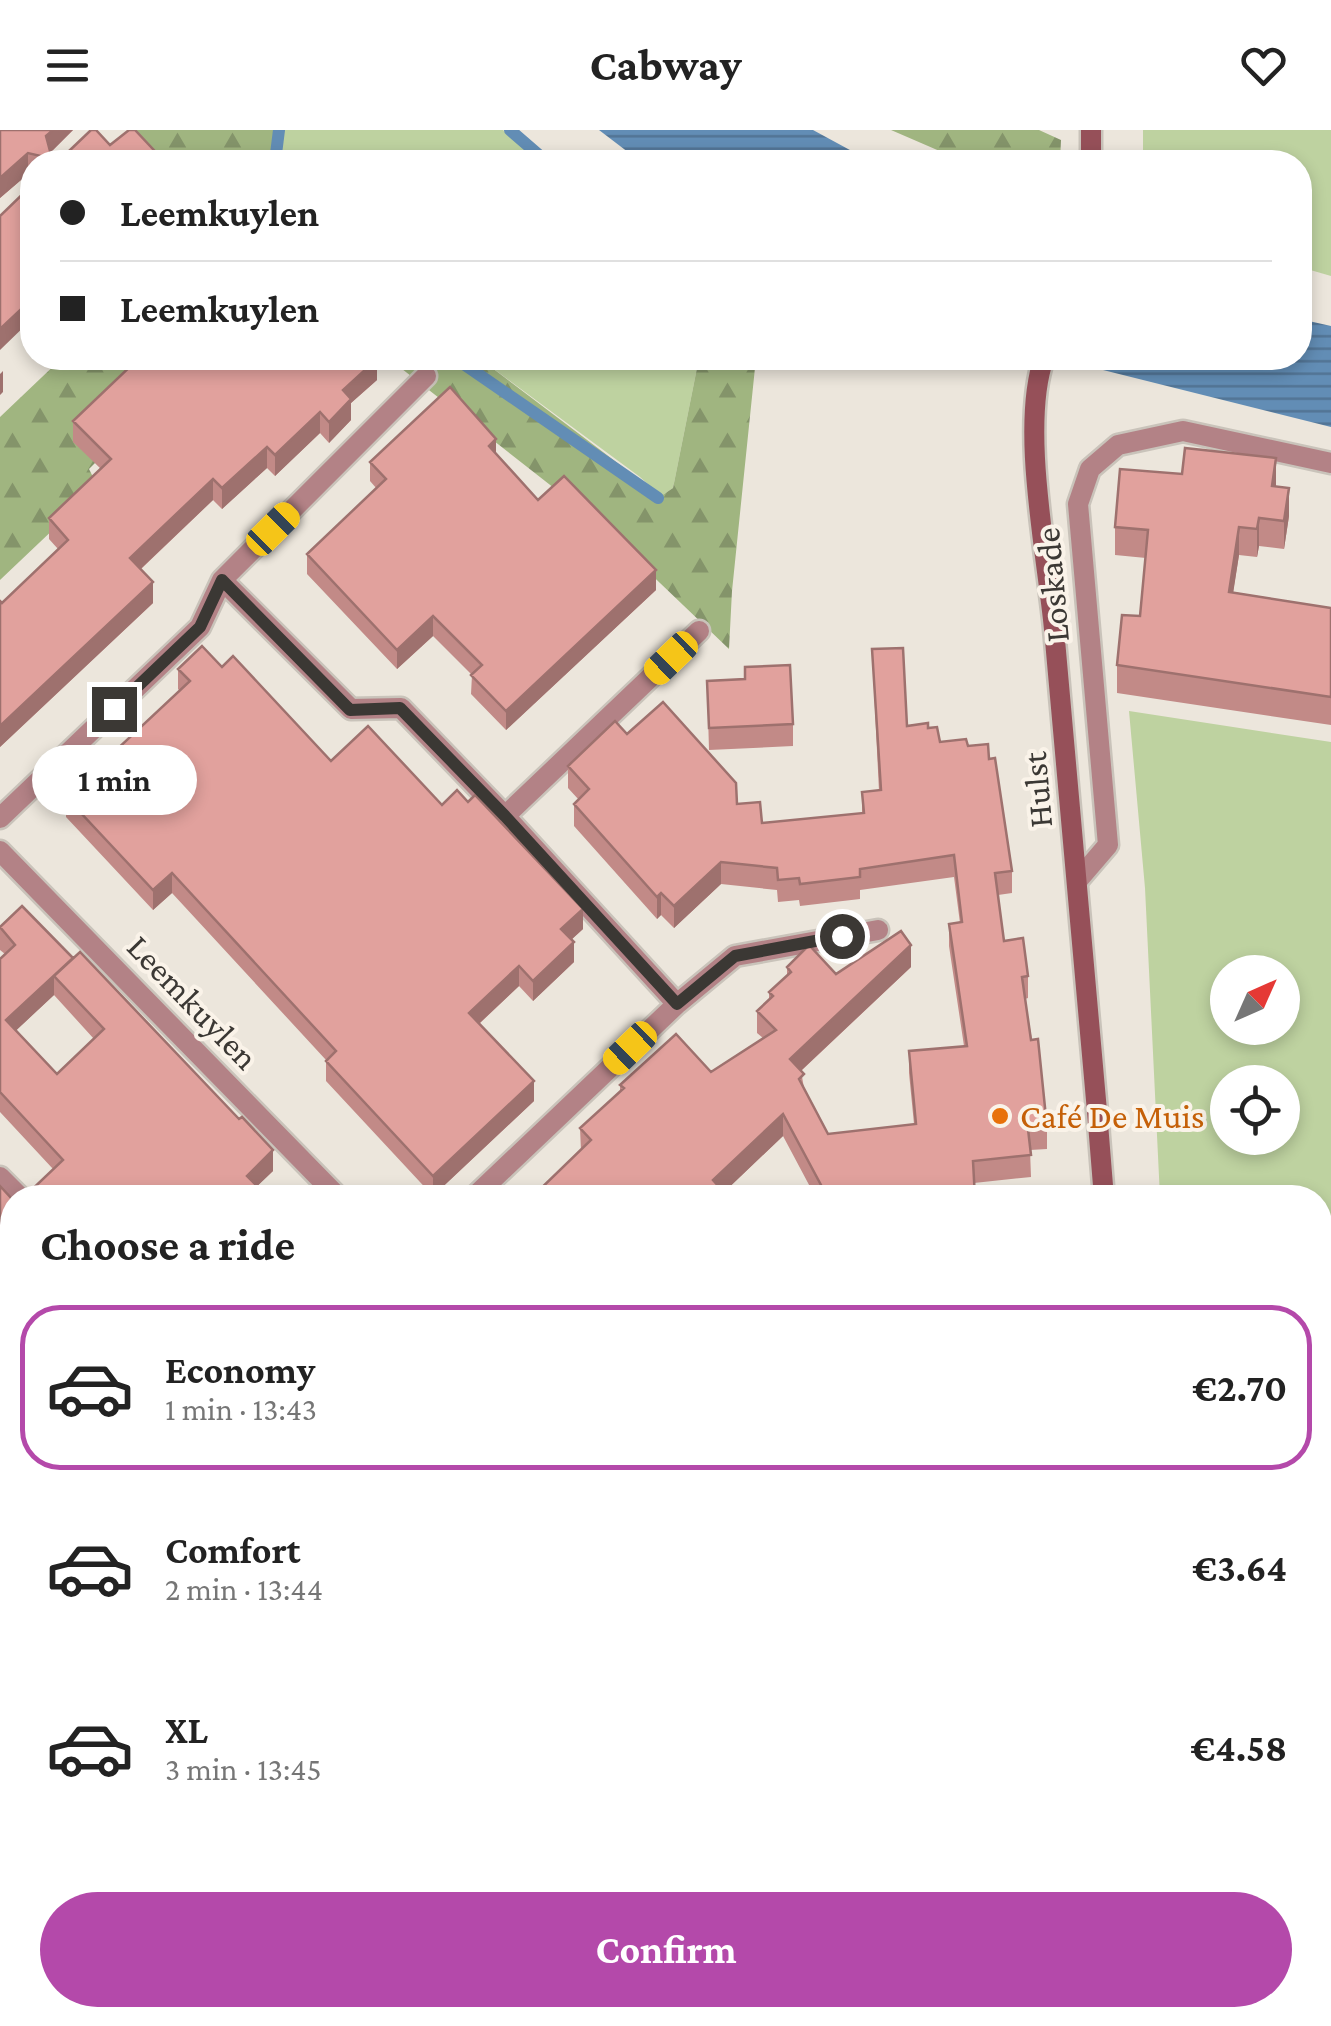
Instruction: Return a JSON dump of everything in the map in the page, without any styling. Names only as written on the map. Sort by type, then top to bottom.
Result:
[{"type":"street","name":"Hulst","points":[[1041,370],[1038,500],[1078,880],[1103,1185]]},
{"type":"street","points":[[0,818],[200,627],[222,580],[426,376]]},
{"type":"street","name":"Loskade","points":[[1078,880],[1108,846],[1078,504],[1090,469],[1118,445],[1184,430],[1331,463]]},
{"type":"street","points":[[222,580],[350,710],[400,708],[677,1004]]},
{"type":"street","points":[[505,816],[698,632]]},
{"type":"street","name":"Leemkuylen","points":[[0,851],[326,1185]]},
{"type":"street","points":[[487,1185],[677,1004],[735,956],[878,930]]},
{"type":"green space","points":[[129,130],[285,130],[281,150],[151,150]]},
{"type":"green space","points":[[285,130],[503,130],[526,150],[281,150]]},
{"type":"green space","points":[[891,130],[1039,130],[1061,140],[1061,150],[937,150]]},
{"type":"green space","points":[[1143,130],[1331,130],[1331,276],[1312,270],[1312,150],[1143,150]]},
{"type":"green space","points":[[49,370],[188,370],[89,469],[98,487],[0,580],[0,417]]},
{"type":"green space","points":[[403,370],[495,370],[661,496],[673,488],[697,370],[755,370],[729,649],[591,517]]},
{"type":"green space","points":[[495,370],[697,370],[673,488],[661,496]]},
{"type":"green space","points":[[1129,711],[1331,742],[1331,1185],[1159,1185],[1145,888]]},
{"type":"water","points":[[599,130],[813,130],[850,150],[625,150]]},
{"type":"water","points":[[1312,322],[1331,326],[1331,427],[1103,370],[1312,370]]},
{"type":"building","points":[[0,130],[53,130],[46,136],[50,150],[20,150],[20,160],[0,178]]},
{"type":"building","points":[[91,130],[96,130],[110,145],[129,130],[135,130],[154,150],[70,150]]},
{"type":"building","points":[[20,197],[20,310],[0,329],[0,216]]},
{"type":"building","points":[[126,370],[365,370],[343,390],[351,399],[329,422],[320,412],[275,455],[267,447],[222,488],[213,479],[130,558],[153,582],[0,726],[0,601],[68,540],[49,518],[111,459],[73,421]]},
{"type":"building","points":[[450,387],[496,439],[489,446],[538,500],[564,476],[656,570],[506,711],[471,675],[482,665],[433,616],[397,650],[307,554],[386,479],[370,462]]},
{"type":"building","points":[[1185,448],[1276,458],[1272,486],[1289,488],[1284,521],[1259,518],[1257,529],[1239,527],[1229,592],[1331,608],[1331,697],[1117,665],[1122,615],[1140,616],[1148,530],[1115,527],[1120,469],[1182,474]]},
{"type":"building","points":[[202,646],[222,667],[233,656],[331,761],[368,726],[442,805],[457,790],[468,802],[475,795],[583,909],[561,929],[574,942],[533,981],[519,966],[469,1013],[534,1081],[433,1176],[326,1061],[336,1051],[172,873],[153,890],[66,797],[190,681],[178,669]]},
{"type":"building","points":[[903,648],[907,726],[928,723],[928,728],[937,727],[940,742],[966,739],[968,746],[988,744],[989,759],[995,758],[1012,871],[995,873],[1004,941],[1023,938],[1028,976],[1022,977],[1031,1040],[1038,1039],[1047,1127],[1028,1129],[1031,1155],[973,1161],[974,1185],[821,1185],[783,1114],[713,1180],[717,1185],[544,1185],[591,1140],[580,1128],[676,1034],[711,1072],[776,1030],[757,1011],[773,996],[769,992],[791,972],[787,967],[809,945],[836,974],[901,931],[911,945],[790,1059],[804,1074],[799,1079],[828,1134],[916,1124],[909,1051],[967,1046],[949,924],[962,922],[954,855],[860,869],[860,877],[800,884],[799,878],[778,880],[777,868],[721,862],[674,906],[661,893],[657,897],[574,804],[589,789],[568,766],[615,721],[627,734],[663,702],[736,783],[737,804],[760,802],[762,823],[864,813],[862,792],[881,790],[872,649]]},
{"type":"building","points":[[790,665],[793,724],[709,728],[707,681],[745,679],[745,667]]},
{"type":"building","points":[[22,906],[73,958],[6,1020],[57,1074],[104,1029],[54,976],[80,952],[273,1150],[247,1176],[256,1185],[37,1185],[63,1160],[0,1092],[0,959],[15,945],[0,927]]},
{"type":"waterway","points":[[276,150],[279,130]]},
{"type":"waterway","points":[[510,130],[533,150]]},
{"type":"waterway","points":[[472,370],[658,498]]},
{"type":"place","name":"Café De Muis","points":[[1000,1116]]},
{"type":"route","points":[[114,709],[200,627],[222,580],[350,710],[400,708],[677,1004],[735,956],[842,936]]}]
